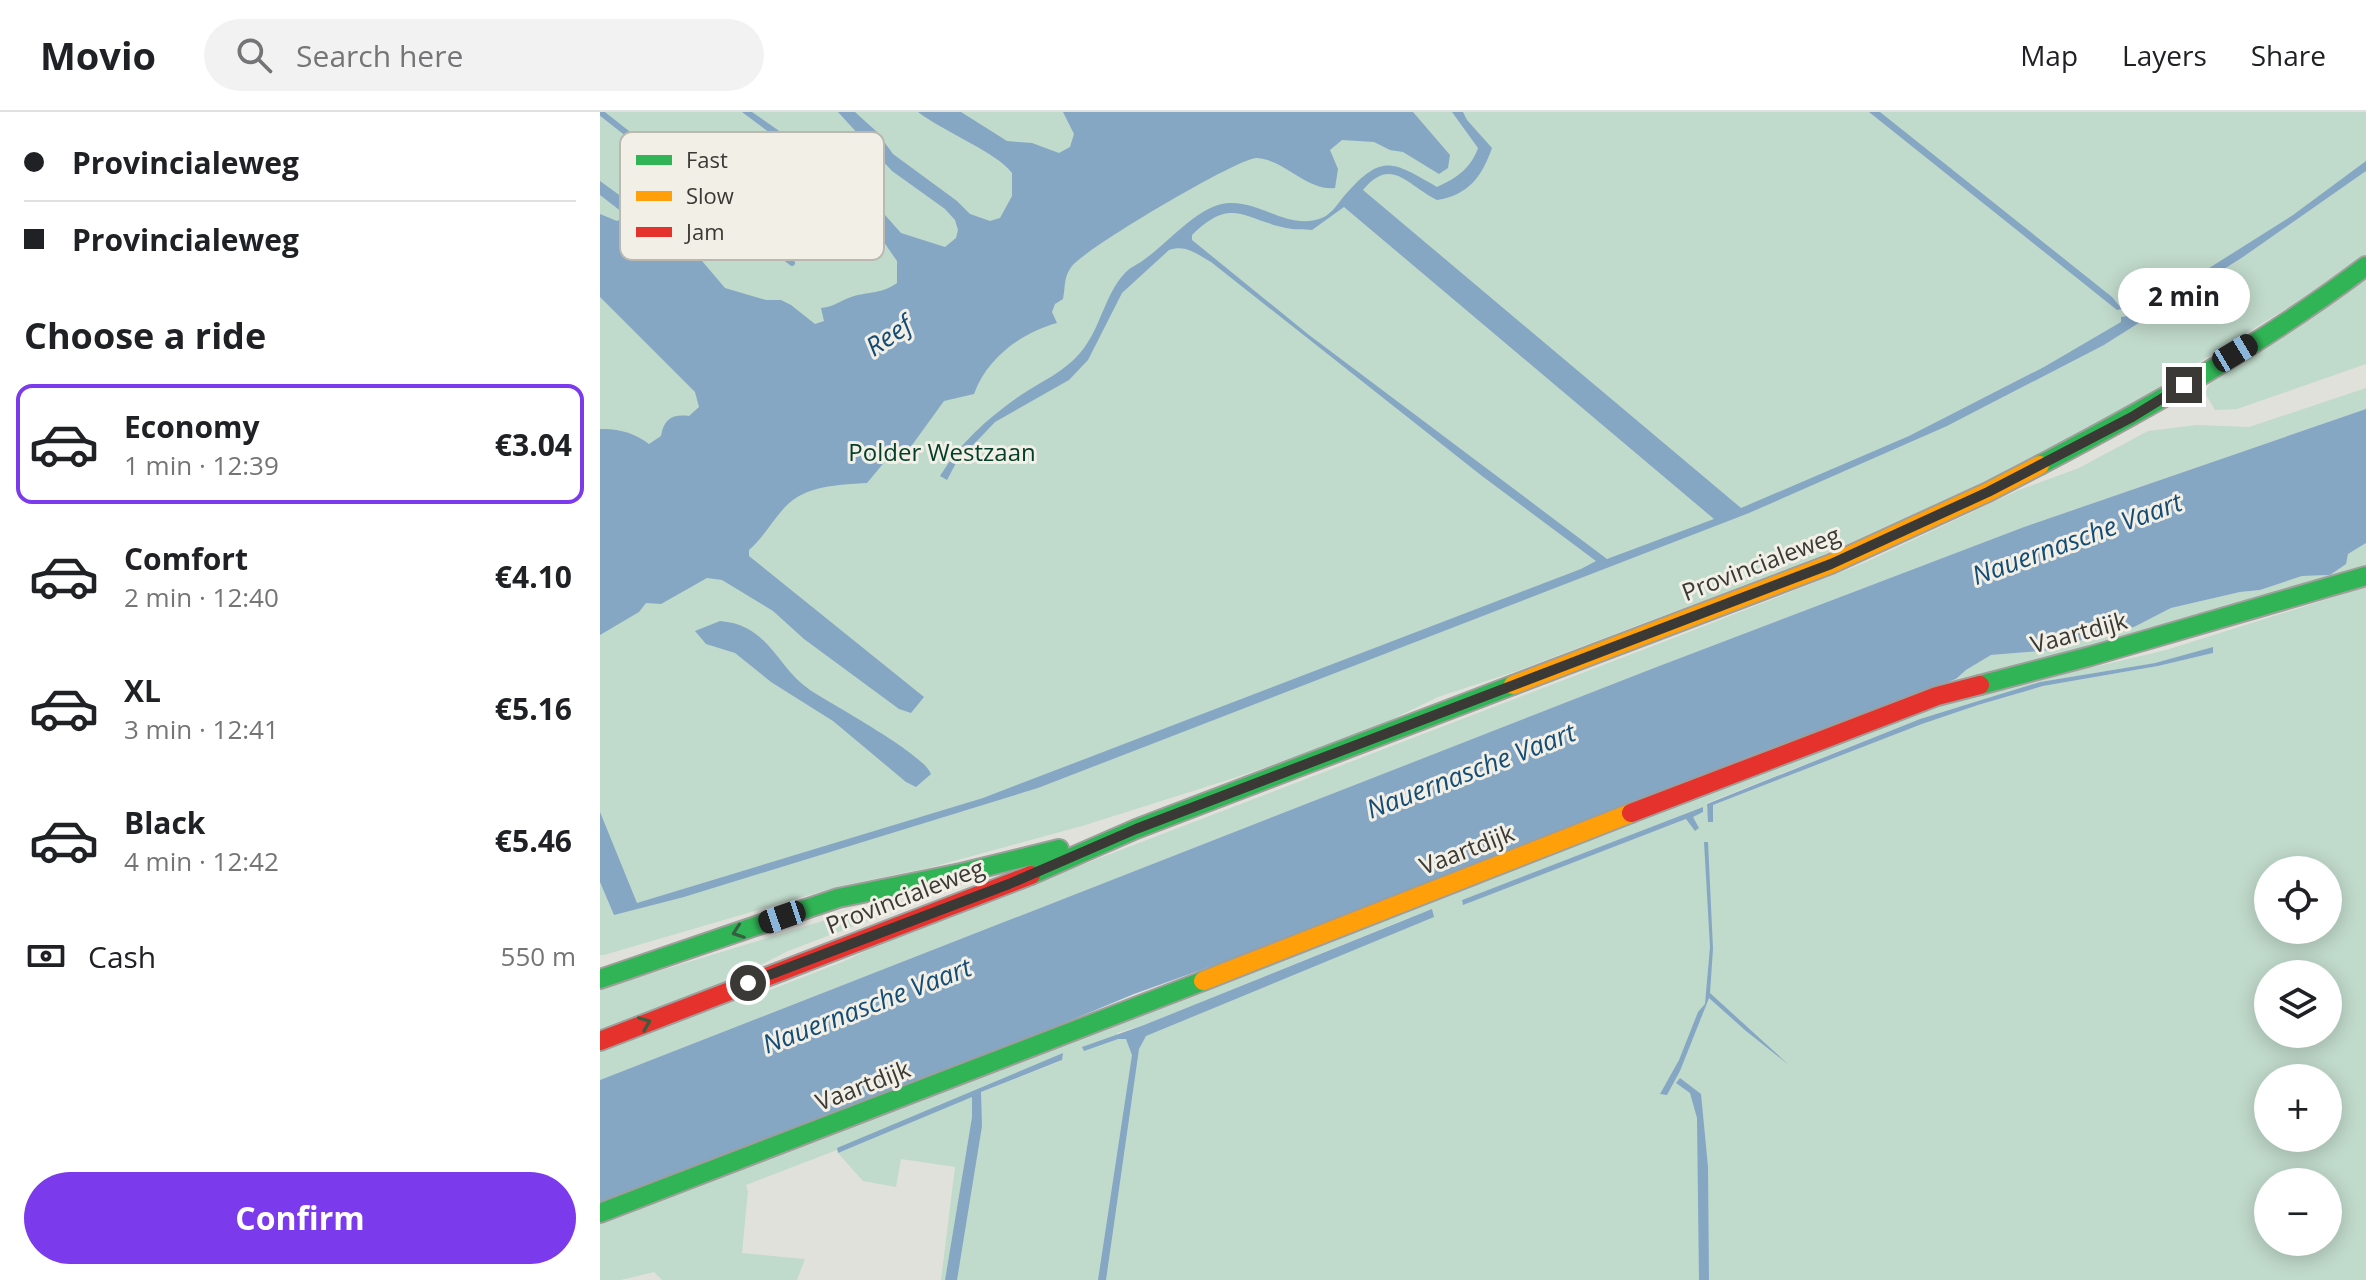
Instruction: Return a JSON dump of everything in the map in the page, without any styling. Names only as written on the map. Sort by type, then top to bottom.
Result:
[{"type":"main road","name":"Provincialeweg","points":[[600,1041],[1009,884],[1136,829],[1831,564],[1988,492],[2132,417],[2313,306],[2366,266]]},
{"type":"main road","name":"Vaartdijk","points":[[600,1213],[1937,696],[2091,656],[2366,576]]},
{"type":"main road","name":"Provincialeweg","points":[[600,979],[838,898],[961,873],[1136,829]]},
{"type":"green space","name":"Polder Westzaan","points":[[600,112],[2366,112],[2366,169],[2283,228],[1947,426],[2104,345],[2243,257],[2366,171],[2366,254],[2289,307],[2135,402],[2012,469],[1821,556],[1517,671],[1438,697],[1362,734],[1082,826],[932,867],[840,886],[600,955]],"holes":[[[1346,667],[1038,788],[957,813]]]},
{"type":"green space","points":[[2366,280],[2366,364],[2237,409],[2215,410],[2205,393],[2210,383]]},
{"type":"green space","points":[[2366,388],[2366,409],[2024,527],[1654,668],[600,1080],[600,1051],[743,996],[770,990],[842,962],[904,933],[1864,563],[2019,490],[2079,468],[2148,431],[2196,425],[2249,427]]},
{"type":"green space","points":[[2366,543],[2366,572],[2156,634],[1956,679],[1991,655],[2053,650],[2078,640],[2134,627],[2171,608],[2260,590],[2302,576],[2330,575],[2348,554]]},
{"type":"green space","points":[[2366,587],[2366,1280],[951,1280],[981,1092],[1061,1061],[1063,1054],[837,1150],[746,1185],[742,1253],[805,1259],[797,1280],[662,1280],[654,1272],[621,1280],[600,1280],[600,1221],[1936,704],[2166,650]],"holes":[[[2213,648],[2213,653],[2043,686],[1978,705],[1713,805],[1707,811],[1707,803],[1920,719],[2040,682],[2155,663]],[[1703,807],[1703,812],[1692,817],[1463,904],[1462,900]],[[1431,909],[1118,1039],[1117,1033],[1144,1025]]]},
{"type":"green space","points":[[944,892],[788,951],[705,993],[600,1032],[600,989],[852,912]]},
{"type":"green space","points":[[972,1096],[972,1117],[945,1280],[941,1280],[955,1167],[901,1159],[896,1187],[863,1181],[838,1153]]},
{"type":"water","points":[[742,112],[752,112],[781,132],[769,132]]},
{"type":"water","points":[[838,112],[855,112],[877,132],[856,132]]},
{"type":"water","name":"Reef","points":[[918,112],[961,112],[1007,141],[1032,143],[1059,153],[1070,147],[1074,134],[1063,112],[1413,112],[1450,155],[1448,168],[1439,174],[1403,152],[1374,142],[1342,140],[1330,150],[1338,169],[1335,188],[1315,185],[1277,164],[1257,158],[1222,172],[1083,256],[1069,270],[1063,299],[1055,304],[1052,312],[1057,323],[1018,340],[996,358],[974,394],[944,401],[907,452],[887,459],[867,483],[813,490],[785,507],[749,550],[749,556],[924,697],[911,713],[899,709],[804,639],[773,611],[722,580],[707,578],[661,604],[646,603],[639,612],[600,635],[600,429],[626,432],[649,444],[661,436],[664,425],[670,419],[689,416],[699,407],[695,392],[600,297],[600,214],[620,220],[620,260],[701,260],[725,288],[766,300],[781,300],[815,324],[824,321],[821,308],[897,283],[897,261],[884,242],[884,214],[901,233],[945,247],[956,238],[958,230],[955,220],[945,209],[884,162],[884,142],[893,154],[970,214],[990,221],[1000,218],[1012,196],[1012,173],[1005,166]]},
{"type":"water","points":[[1452,112],[1463,112],[1492,148],[1473,183],[1458,194],[1437,200],[1391,174],[1373,180],[1363,190],[1741,508],[1909,436],[2044,367],[2121,322],[2121,317],[2135,315],[2293,215],[2366,161],[2366,171],[2243,257],[2104,345],[1947,426],[1749,513],[1038,788],[684,897],[614,915],[600,882],[600,812],[637,903],[983,798],[1596,561],[1482,476],[1211,262],[1180,248],[1169,250],[1122,293],[1088,360],[1069,380],[995,422],[956,463],[947,480],[940,476],[966,441],[986,422],[1074,360],[1087,344],[1112,291],[1125,273],[1199,214],[1218,205],[1232,203],[1297,221],[1310,221],[1327,215],[1358,182],[1379,167],[1398,167],[1437,187],[1462,172],[1478,148]],"holes":[[[1344,207],[1714,519],[1607,559],[1309,335],[1192,240],[1192,235],[1206,223],[1228,213],[1289,229],[1312,230]]]},
{"type":"water","points":[[1869,112],[1880,112],[2112,297],[2122,309],[2117,310]]},
{"type":"water","points":[[600,181],[620,196],[620,211],[600,195]]},
{"type":"water","name":"Nauernasche Vaart","points":[[2366,409],[2366,543],[2348,554],[2346,564],[2330,575],[2302,576],[2260,590],[2171,608],[2134,627],[2053,650],[1991,655],[1956,679],[1755,754],[1338,921],[1134,994],[942,1074],[600,1204],[600,1080],[1654,668],[2024,527]]},
{"type":"water","points":[[720,621],[750,630],[771,648],[798,681],[896,743],[925,765],[931,774],[916,787],[906,782],[833,721],[771,682],[735,653],[706,644],[695,631]]},
{"type":"water","points":[[2213,647],[2213,653],[2043,686],[1922,724],[1713,805],[1713,822],[1708,822],[1707,804],[1920,719],[2040,682],[2155,663]]},
{"type":"water","points":[[1703,807],[1703,812],[1693,817],[1699,828],[1695,831],[1686,819],[1463,905],[1462,900]]},
{"type":"water","points":[[1704,842],[1708,842],[1713,949],[1710,993],[1789,1065],[1709,998],[1680,1071],[1667,1095],[1660,1094],[1679,1060],[1698,1012],[1705,1004],[1710,947]]},
{"type":"water","points":[[1432,909],[1434,917],[1146,1036],[1139,1049],[1106,1280],[1098,1280],[1132,1055],[1126,1039],[1084,1051],[1082,1047]]},
{"type":"water","points":[[1063,1053],[1062,1060],[981,1092],[982,1126],[957,1280],[945,1280],[972,1117],[972,1097],[838,1153],[837,1148]]},
{"type":"water","points":[[1680,1078],[1701,1094],[1708,1167],[1709,1280],[1699,1280],[1697,1118],[1690,1093],[1676,1083]]},
{"type":"waterway","points":[[600,112],[625,132]]},
{"type":"waterway","points":[[788,260],[792,263]]},
{"type":"traffic: fast","points":[[2040,465],[2207,372],[2288,321],[2366,266]]},
{"type":"traffic: fast","points":[[1980,685],[2366,576]]},
{"type":"traffic: fast","points":[[1031,875],[1136,829],[1513,685]]},
{"type":"traffic: fast","points":[[600,979],[838,898],[1059,849]]},
{"type":"traffic: fast","points":[[600,1213],[1203,981]]},
{"type":"traffic: slow","points":[[1513,685],[1831,564],[2040,465]]},
{"type":"traffic: slow","points":[[1203,981],[1631,813]]},
{"type":"traffic: jam","points":[[1631,813],[1937,696],[1980,685]]},
{"type":"traffic: jam","points":[[600,1041],[1031,875]]},
{"type":"route","points":[[748,983],[1009,884],[1136,829],[1831,564],[1988,492],[2132,417],[2184,385]]}]
